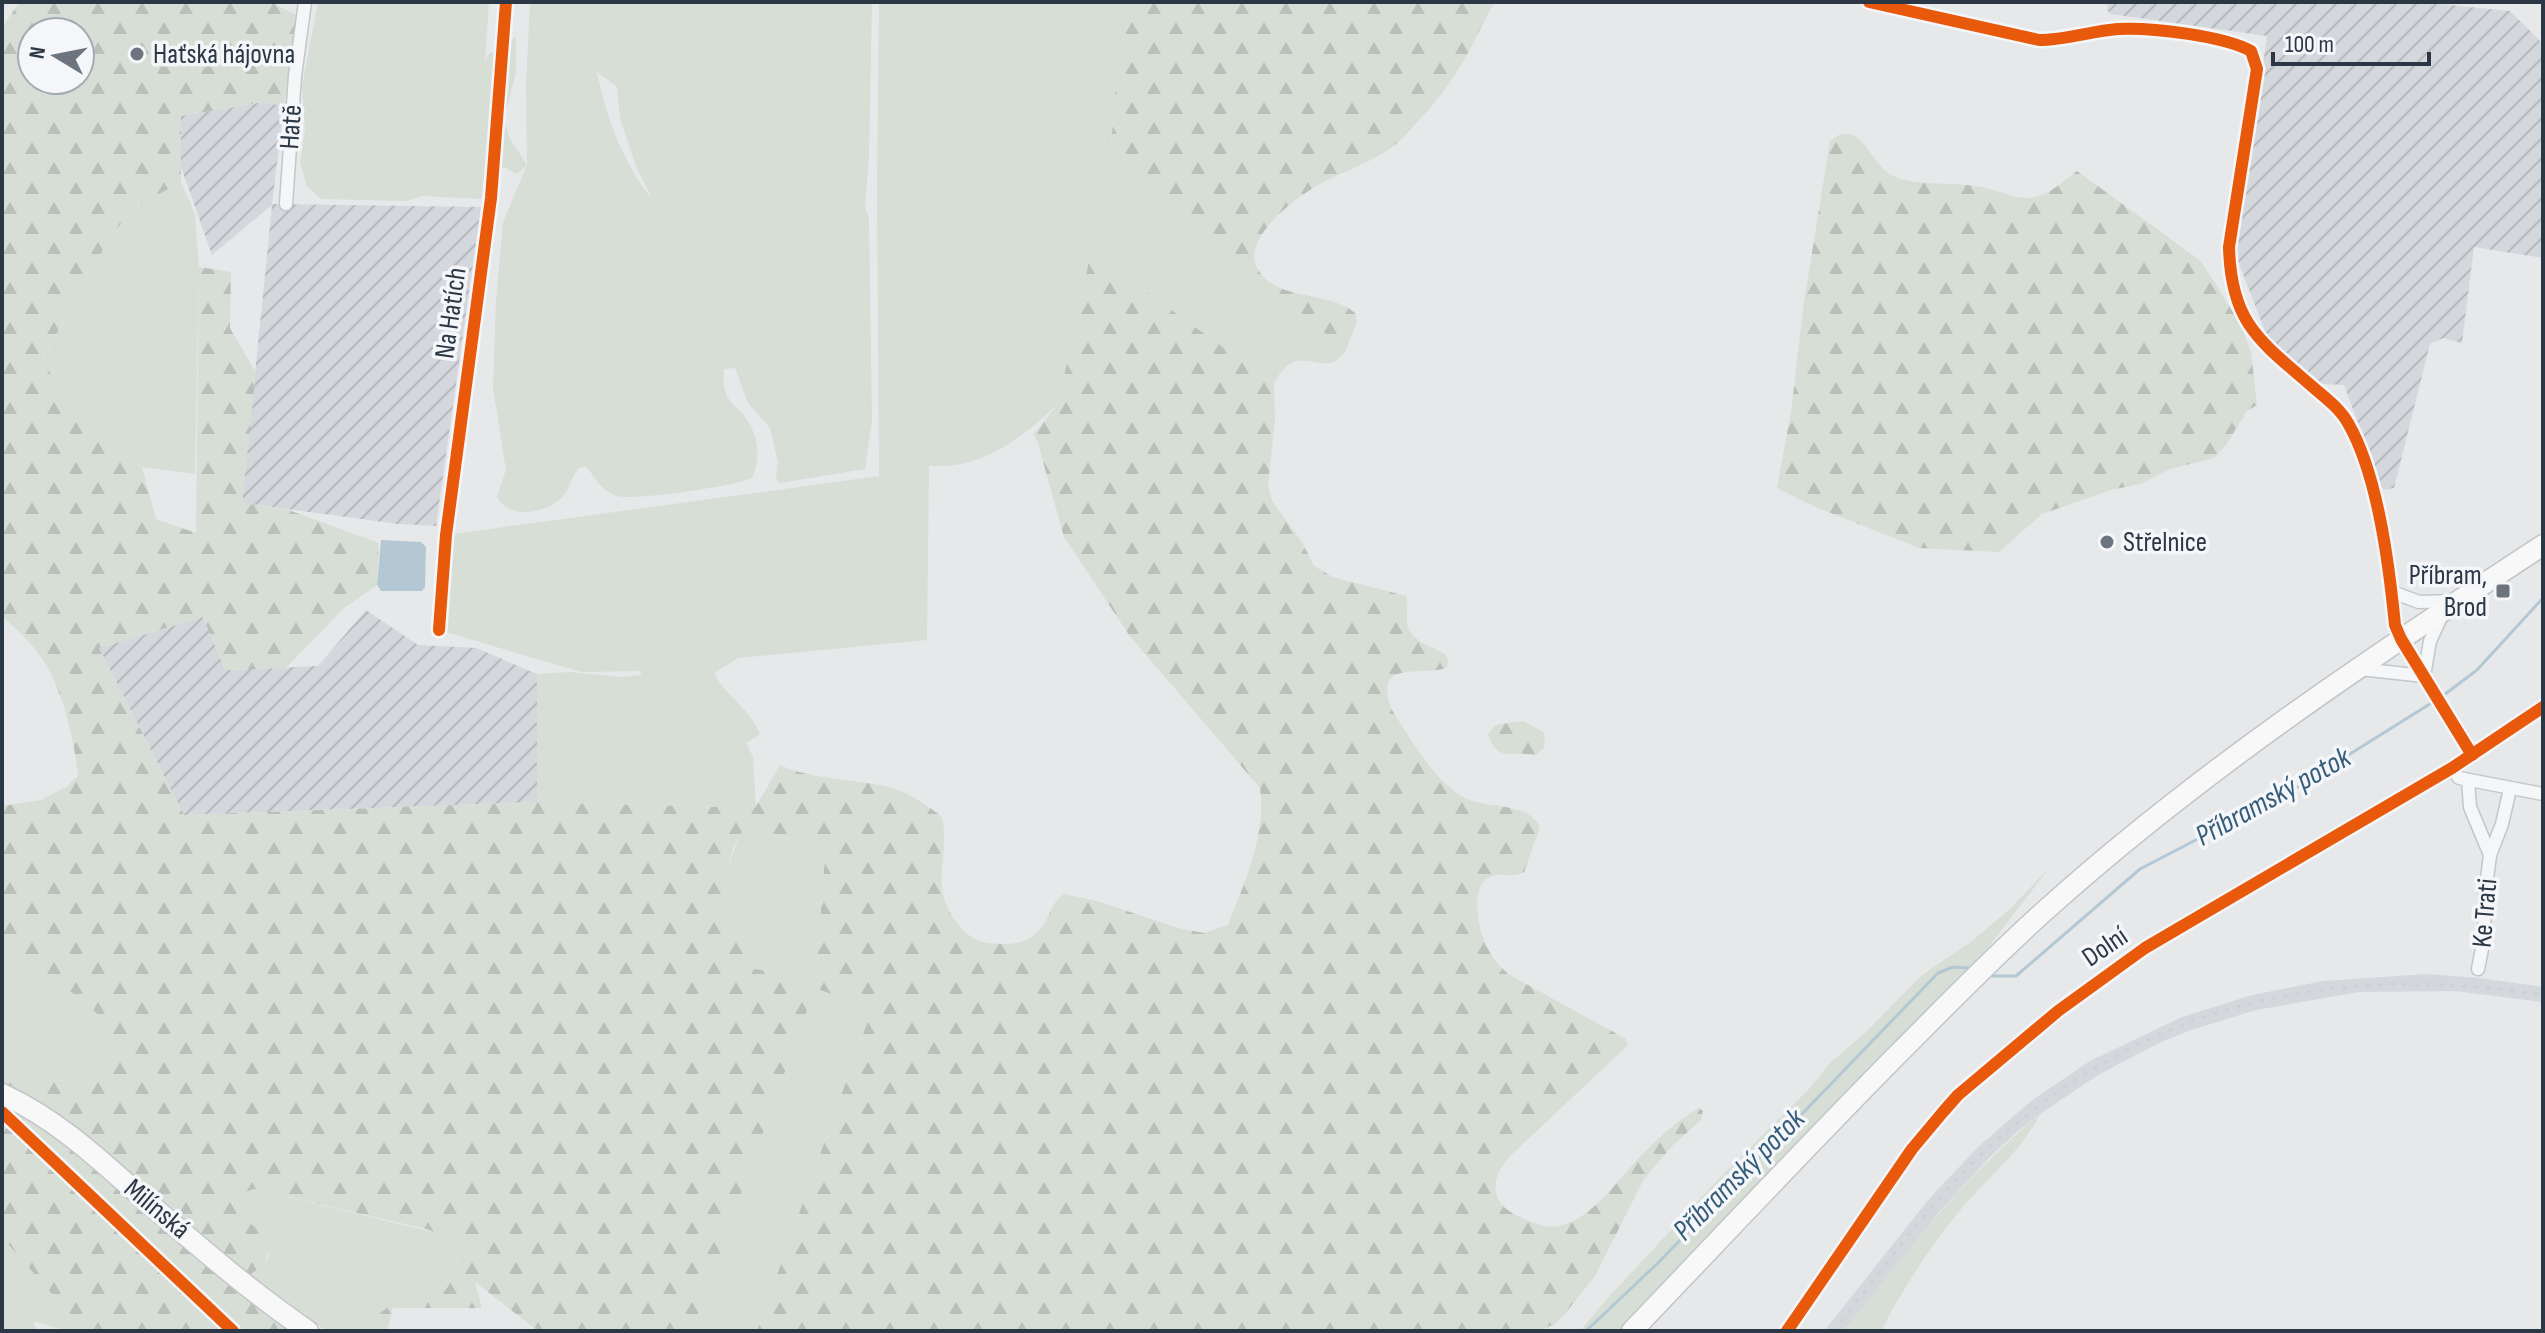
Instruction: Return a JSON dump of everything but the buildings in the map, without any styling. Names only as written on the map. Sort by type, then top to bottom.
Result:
[{"type":"main road","points":[[1632,1331],[1874,1078],[1982,969],[2049,907],[2194,786],[2266,731],[2543,545]]},
{"type":"main road","name":"Milínská","points":[[2,1094],[57,1124],[173,1224],[308,1331]]},
{"type":"street","name":"Hatě","points":[[286,204],[295,76],[305,2]]},
{"type":"street","name":"Na Hatích","points":[[439,630],[446,535],[491,198],[506,2]]},
{"type":"street","points":[[1869,2],[2039,40],[2129,29],[2222,40],[2251,51],[2257,69],[2229,247],[2235,300],[2249,326],[2268,347],[2347,420],[2361,450],[2370,482],[2392,592],[2395,625],[2472,755]]},
{"type":"street","points":[[2392,592],[2419,602],[2452,605],[2430,641],[2424,676]]},
{"type":"street","points":[[2358,669],[2424,676]]},
{"type":"street","name":"Dolní","points":[[1787,1331],[1912,1149],[1958,1095],[2014,1048],[2100,978],[2145,948],[2452,768],[2543,707]]},
{"type":"street","points":[[2452,768],[2459,778],[2543,794]]},
{"type":"street","name":"Ke Trati","points":[[2468,780],[2470,807],[2490,855]]},
{"type":"street","name":"Ke Trati","points":[[2478,969],[2483,947],[2490,855],[2502,824],[2510,789]]},
{"type":"street","points":[[2,1112],[233,1331]]},
{"type":"shaded area","points":[[2108,2],[2421,2],[2510,11],[2543,44],[2543,258],[2474,247],[2462,343],[2443,338],[2430,344],[2394,488],[2383,490],[2344,385],[2322,384],[2267,336],[2236,256],[2267,36],[2111,14],[2107,10]]},
{"type":"shaded area","points":[[263,102],[284,106],[272,204],[481,207],[436,526],[398,524],[242,503],[272,205],[212,255],[181,167],[181,116]]},
{"type":"shaded area","points":[[366,610],[418,645],[476,648],[537,674],[537,802],[184,815],[99,648],[203,617],[225,670],[318,666]]},
{"type":"shaded area","points":[[2426,974],[2543,987],[2543,1002],[2455,991],[2359,992],[2256,1010],[2157,1044],[2098,1075],[2016,1133],[1941,1210],[1844,1331],[1824,1331],[1929,1199],[1979,1146],[2031,1101],[2090,1061],[2182,1017],[2252,995],[2323,981]]},
{"type":"green space","points":[[20,2],[270,2],[297,15],[284,106],[263,102],[181,116],[181,182],[141,204],[113,232],[41,362],[93,424],[142,467],[156,519],[196,533],[199,267],[231,272],[230,328],[256,373],[242,503],[286,509],[379,543],[377,585],[344,608],[286,668],[225,670],[203,617],[99,648],[184,815],[537,802],[755,808],[780,765],[821,777],[892,788],[906,793],[942,817],[944,897],[958,924],[980,941],[1011,944],[1031,937],[1042,927],[1064,894],[1204,933],[1228,925],[1257,840],[1260,788],[1129,635],[1064,537],[1033,435],[1058,404],[1091,252],[1274,384],[1275,420],[1268,485],[1272,501],[1302,542],[1314,566],[1333,577],[1406,596],[1407,622],[1412,634],[1445,654],[1449,663],[1446,668],[1393,676],[1388,683],[1387,694],[1392,710],[1434,772],[1456,792],[1476,802],[1527,813],[1540,827],[1524,872],[1492,876],[1482,884],[1477,901],[1479,923],[1488,949],[1508,974],[1626,1039],[1628,1045],[1509,1157],[1496,1180],[1499,1200],[1512,1213],[1537,1224],[1555,1227],[1571,1222],[1593,1208],[1638,1159],[1682,1119],[1699,1108],[1703,1111],[1701,1120],[1672,1146],[1644,1179],[1595,1276],[1555,1324],[1539,1331],[757,1331],[872,1009],[815,988],[692,1331],[538,1331],[475,1282],[482,1308],[393,1308],[387,1331],[366,1331],[373,1320],[391,1305],[412,1296],[447,1288],[457,1267],[458,1259],[453,1245],[426,1229],[254,1189],[233,1196],[246,1221],[265,1233],[270,1243],[265,1263],[250,1275],[62,1117],[34,1099],[2,1085],[2,1074],[39,1081],[77,1080],[87,1086],[105,1073],[106,1062],[114,1046],[97,1013],[83,1001],[2,954],[2,806],[41,800],[66,787],[78,776],[74,746],[56,684],[37,651],[2,616],[2,27]],"holes":[[[743,830],[826,844],[816,976],[752,969],[723,918],[727,872],[733,848]]]},
{"type":"green space","points":[[318,2],[489,2],[485,61],[488,55],[516,37],[516,72],[504,120],[510,139],[527,165],[517,174],[506,168],[485,168],[481,199],[422,196],[407,201],[321,199],[307,186],[300,163],[305,129],[302,86]]},
{"type":"green space","points":[[530,2],[872,2],[865,207],[869,218],[872,419],[865,469],[780,483],[776,479],[778,462],[770,428],[748,403],[735,368],[724,369],[727,396],[742,413],[755,436],[757,461],[752,478],[707,489],[626,497],[607,491],[586,467],[579,468],[566,493],[552,505],[526,512],[509,509],[497,497],[506,470],[493,388],[503,222],[527,165],[526,86]],"holes":[[[597,72],[617,87],[620,118],[636,166],[652,199],[632,170],[617,139]]]},
{"type":"green space","points":[[879,2],[1137,2],[1118,54],[1110,160],[1346,350],[1329,363],[1302,360],[1292,363],[1274,384],[1091,253],[1058,404],[1001,449],[961,464],[929,466],[927,640],[738,658],[714,673],[750,716],[760,734],[746,743],[753,757],[756,808],[537,802],[537,674],[570,672],[623,677],[640,675],[642,671],[581,672],[439,630],[446,535],[879,476]]},
{"type":"green space","points":[[1137,2],[1495,2],[1453,77],[1407,134],[1383,153],[1300,197],[1275,218],[1257,243],[1254,256],[1257,268],[1265,279],[1289,291],[1331,301],[1355,313],[1357,322],[1346,350],[1110,160],[1118,54]]},
{"type":"green space","points":[[1849,134],[1862,142],[1886,172],[1914,182],[1975,186],[2029,198],[2052,190],[2077,171],[2201,261],[2241,325],[2251,352],[2257,405],[2247,411],[2214,458],[2170,469],[2140,484],[2111,490],[2042,514],[1999,552],[1919,548],[1813,506],[1777,488],[1830,141],[1839,135]]},
{"type":"green space","points":[[181,182],[195,214],[199,267],[195,474],[142,467],[93,424],[41,363],[113,232],[141,204]]},
{"type":"green space","points":[[1523,721],[1543,732],[1544,748],[1535,756],[1497,750],[1488,735],[1495,725]]},
{"type":"green space","points":[[743,830],[826,844],[816,977],[752,969],[730,933],[724,920],[722,900],[730,861]]},
{"type":"green space","points":[[2050,867],[1976,963],[1621,1331],[1580,1331],[1831,1062],[1865,1033],[1922,975],[1972,941],[2009,910]]},
{"type":"green space","points":[[2,954],[68,990],[97,1013],[114,1046],[106,1062],[105,1073],[93,1083],[83,1086],[77,1080],[39,1081],[2,1074]]},
{"type":"green space","points":[[815,988],[872,1009],[757,1331],[692,1331]]},
{"type":"green space","points":[[2,1104],[52,1131],[293,1331],[84,1331],[2,1237]]},
{"type":"green space","points":[[2040,1114],[2014,1152],[1939,1237],[1881,1331],[1844,1331],[1961,1190]]},
{"type":"green space","points":[[254,1189],[445,1235],[457,1254],[454,1274],[447,1288],[412,1296],[391,1305],[366,1331],[326,1331],[250,1275],[269,1256],[265,1233],[246,1221],[233,1195]]},
{"type":"green space","points":[[2,1237],[84,1331],[67,1331],[33,1321],[37,1331],[2,1331]]},
{"type":"water","points":[[381,540],[421,542],[426,547],[425,587],[422,591],[381,591],[377,585]]},
{"type":"waterway","name":"Příbramský potok","points":[[2440,698],[2477,670],[2543,598]]},
{"type":"waterway","name":"Příbramský potok","points":[[1993,976],[2016,976],[2140,869],[2294,789],[2433,702]]},
{"type":"waterway","name":"Příbramský potok","points":[[1586,1331],[1659,1262],[1938,973],[1953,967],[1968,968]]},
{"type":"railway","points":[[1834,1331],[1926,1214],[1986,1150],[2047,1099],[2111,1059],[2177,1027],[2245,1005],[2316,991],[2390,984],[2465,986],[2543,995]]},
{"type":"cycle path","points":[[439,630],[446,535],[491,198],[506,2]]},
{"type":"cycle path","points":[[1869,2],[2039,40],[2118,29],[2148,29],[2205,37],[2251,51],[2257,69],[2229,247],[2236,295],[2252,329],[2264,343],[2332,404],[2348,423],[2374,494],[2395,625],[2472,755]]},
{"type":"cycle path","points":[[1787,1331],[1912,1149],[1943,1112],[1958,1095],[2058,1011],[2145,948],[2452,768],[2543,707]]},
{"type":"cycle path","points":[[2,1112],[233,1331]]},
{"type":"place","name":"Haťská hájovna","points":[[137,54]]},
{"type":"place","name":"Střelnice","points":[[2107,542]]},
{"type":"place","name":"Příbram, Brod","points":[[2503,591]]}]
